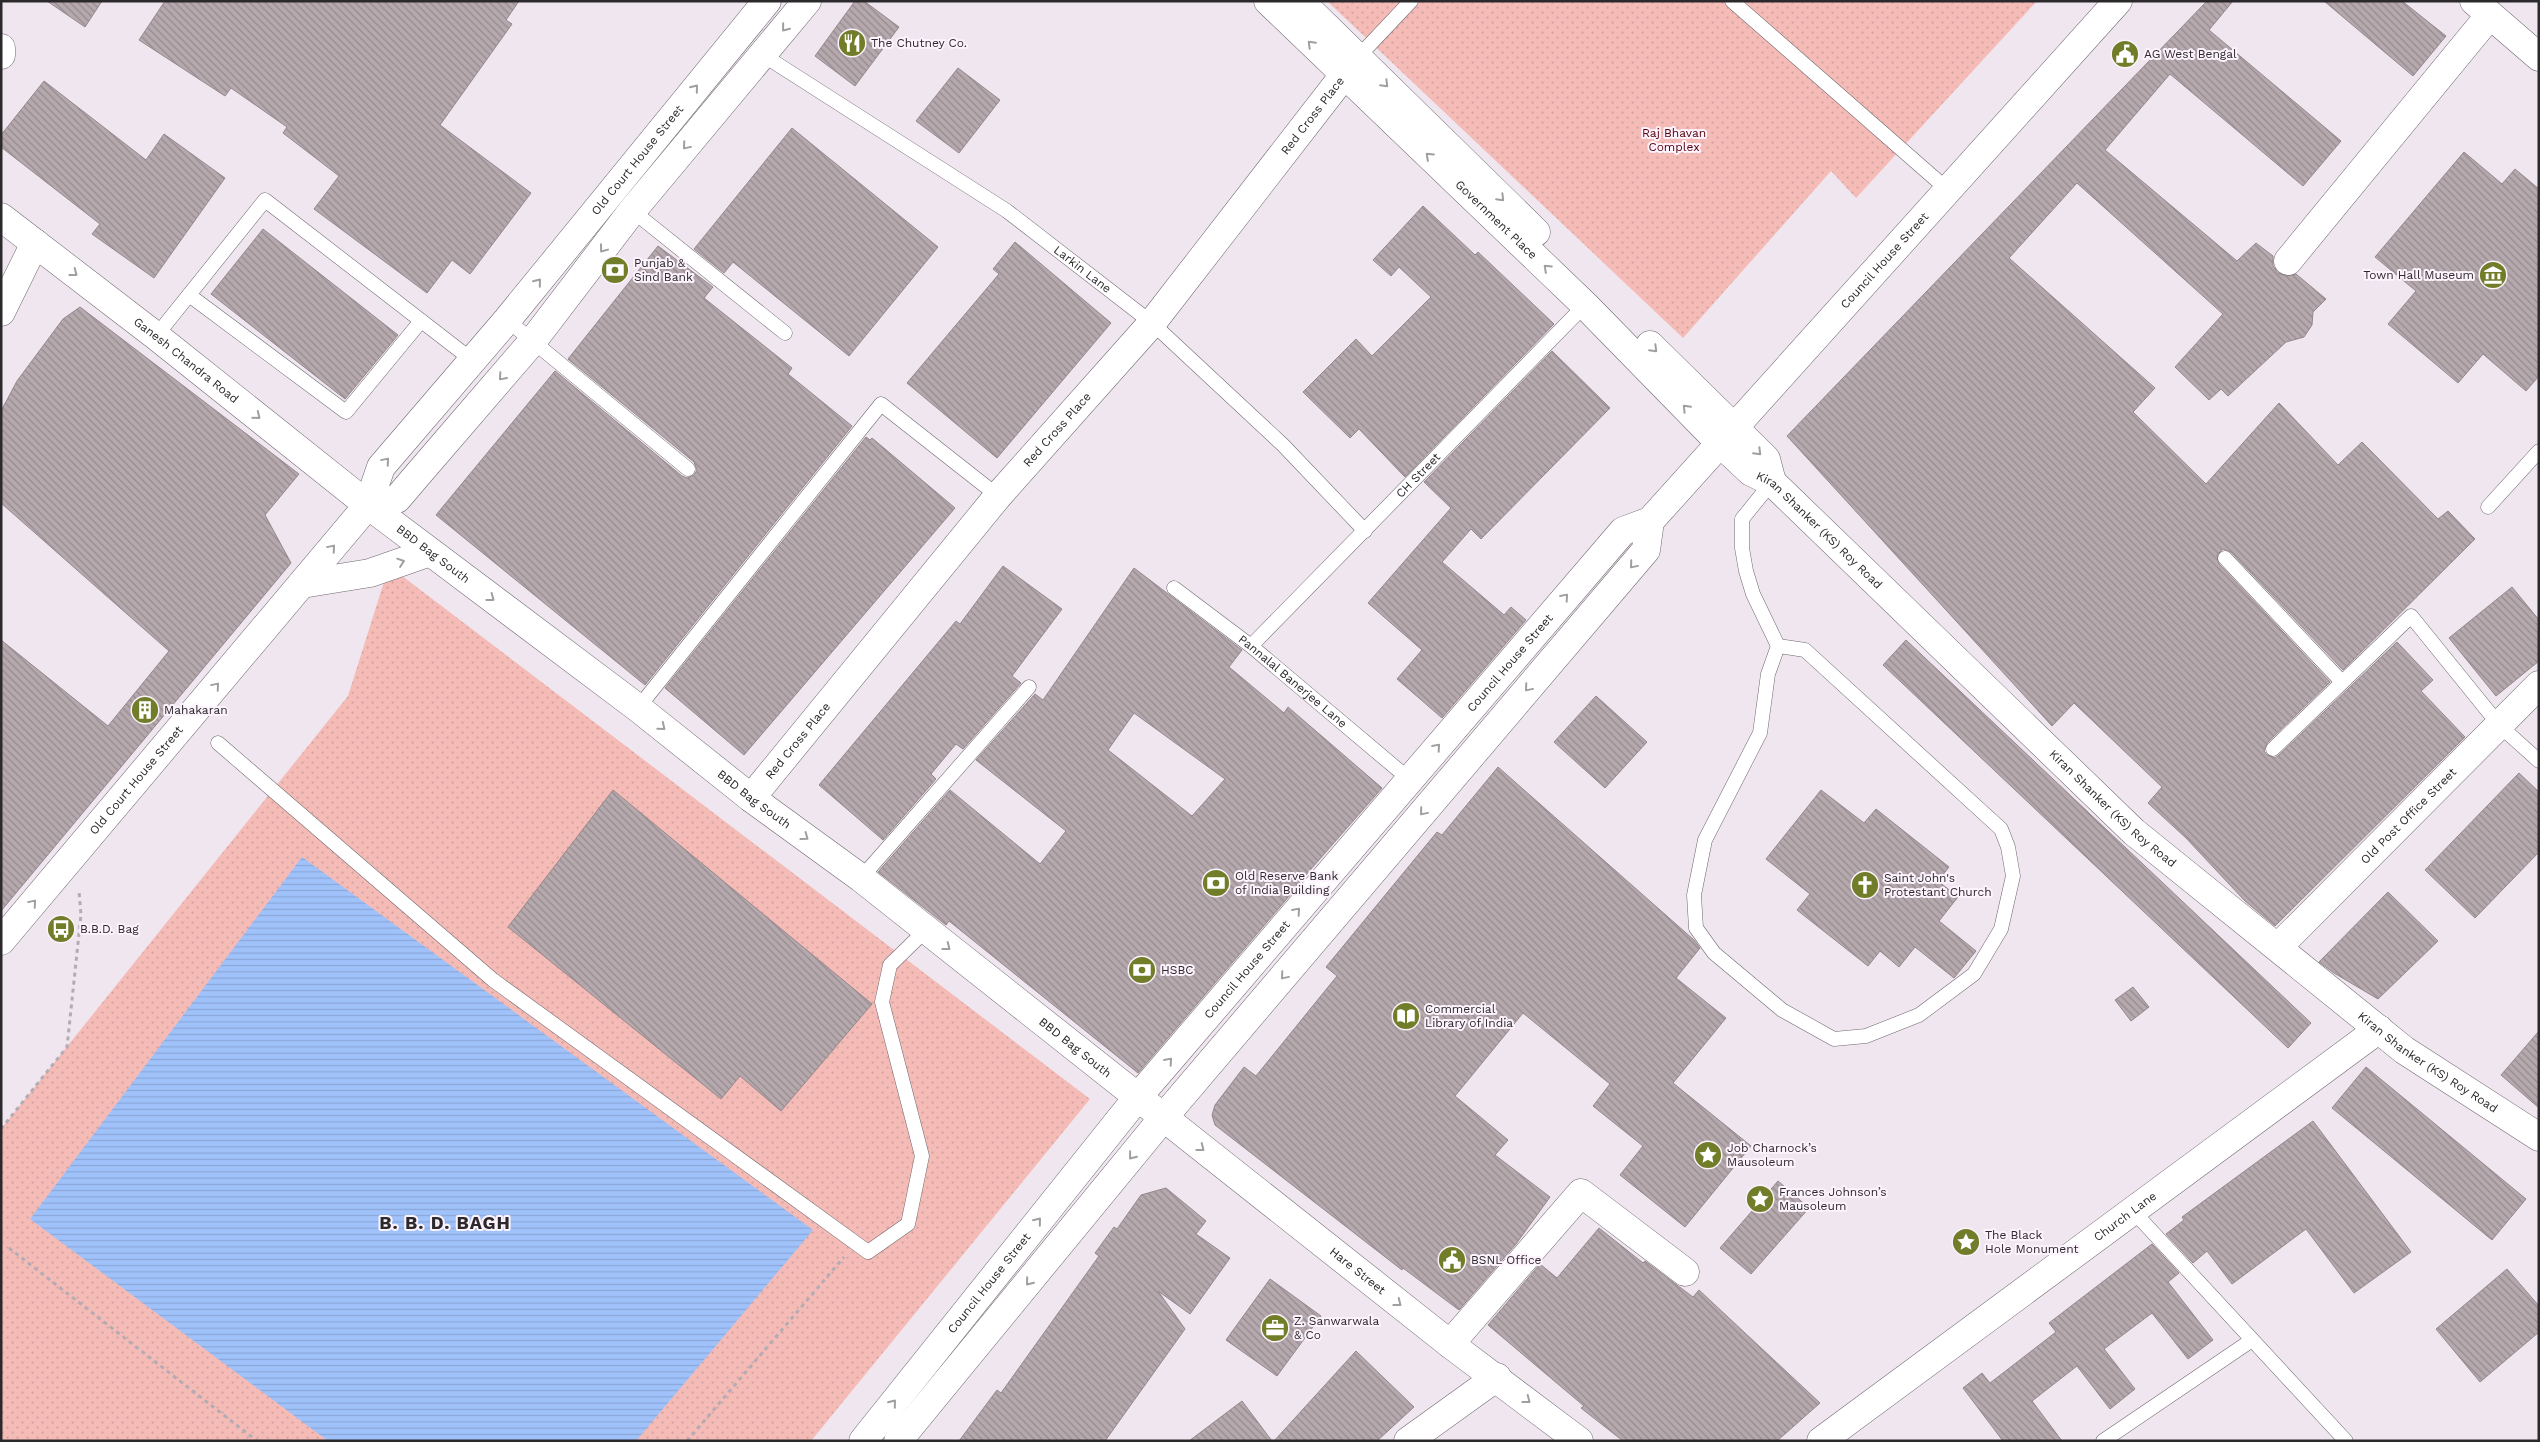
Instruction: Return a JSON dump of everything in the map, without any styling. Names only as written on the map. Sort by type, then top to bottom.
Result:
[{"type":"street","name":"Old Court House Street","points":[[1,941],[368,505],[381,467],[507,320],[767,1]]},
{"type":"street","points":[[368,505],[396,499],[532,342],[632,211],[807,1]]},
{"type":"street","name":"Government Place","points":[[1268,1],[1351,67],[1585,305],[1727,435]]},
{"type":"street","points":[[1300,1],[1351,67],[1727,435]]},
{"type":"street","name":"Council House Street","points":[[863,1441],[1137,1098],[1623,531],[1650,521],[2118,1]]},
{"type":"street","points":[[2288,261],[2482,8],[2539,57]]},
{"type":"street","points":[[1,48],[1,55]]},
{"type":"street","name":"Red Cross Place","points":[[751,798],[998,496],[1152,322],[1351,67]]},
{"type":"street","name":"Ganesh Chandra Road","points":[[1,217],[156,336],[368,505]]},
{"type":"street","points":[[1,312],[35,243]]},
{"type":"street","name":"Kiran Shanker (KS) Roy Road","points":[[1727,435],[1751,472],[1772,482],[2134,832],[2404,1050],[2539,1137]]},
{"type":"street","name":"BBD Bag South","points":[[368,505],[638,708],[751,798],[861,878],[1137,1098]]},
{"type":"street","points":[[898,1441],[1163,1118],[1646,550],[1650,521]]},
{"type":"street","points":[[302,584],[370,573],[430,552]]},
{"type":"street","name":"Old Post Office Street","points":[[2278,948],[2500,726],[2539,684]]},
{"type":"street","name":"Church Lane","points":[[1822,1441],[2379,1029]]},
{"type":"street","name":"Hare Street","points":[[1137,1098],[1450,1344],[1497,1377],[1579,1441]]},
{"type":"street","points":[[1450,1344],[1581,1193],[1685,1272]]},
{"type":"street","points":[[1408,1441],[1497,1377]]},
{"type":"lane","points":[[1351,67],[1411,1]]},
{"type":"lane","points":[[1732,1],[1948,190]]},
{"type":"lane","name":"Larkin Lane","points":[[763,55],[1007,211],[1152,322],[1283,445],[1365,531]]},
{"type":"lane","points":[[609,193],[785,333]]},
{"type":"lane","points":[[156,336],[265,200],[472,360]]},
{"type":"lane","points":[[189,295],[346,412],[421,321]]},
{"type":"lane","name":"CH Street","points":[[1251,646],[1585,305]]},
{"type":"lane","points":[[507,320],[688,468]]},
{"type":"lane","points":[[638,708],[882,404],[998,496]]},
{"type":"lane","points":[[2488,507],[2539,451]]},
{"type":"lane","points":[[1772,482],[1742,519],[1742,548],[1753,594],[1778,646],[1768,674],[1760,733],[1705,840],[1694,895],[1696,928],[1714,953],[1782,1010],[1834,1039],[1866,1036],[1919,1015],[1974,974],[2001,929],[2013,876],[2008,847],[2001,829],[1804,650],[1778,646]]},
{"type":"lane","points":[[2225,558],[2342,682]]},
{"type":"lane","name":"Pannalal Banerjee Lane","points":[[1174,588],[1251,646],[1410,779]]},
{"type":"lane","points":[[2273,749],[2411,616],[2500,726],[2539,761]]},
{"type":"lane","points":[[861,878],[1029,687]]},
{"type":"lane","points":[[218,743],[494,980],[868,1252],[908,1224],[922,1156],[882,1002],[890,965],[926,930]]},
{"type":"lane","points":[[2133,1211],[2346,1441]]},
{"type":"lane","points":[[2103,1441],[2252,1340]]},
{"type":"path","points":[[1,1130],[67,1047],[81,915]]},
{"type":"path","points":[[10,1248],[257,1441]]},
{"type":"path","points":[[687,1441],[849,1251]]},
{"type":"green space","name":"Raj Bhavan Complex","points":[[1327,1],[2037,1],[1856,198],[1831,171],[1683,338]]},
{"type":"green space","points":[[389,566],[1090,1099],[811,1441],[1,1441],[1,1129],[348,696]]},
{"type":"water","points":[[302,857],[813,1230],[636,1441],[328,1441],[30,1219]]},
{"type":"building","points":[[47,1],[102,1],[85,27]]},
{"type":"building","points":[[165,1],[519,1],[506,20],[512,24],[440,125],[531,193],[470,274],[452,260],[427,293],[314,209],[339,176],[283,133],[287,127],[231,88],[225,96],[139,40]]},
{"type":"building","points":[[855,1],[864,1],[899,27],[855,86],[815,56]]},
{"type":"building","points":[[2207,1],[2233,1],[2209,30],[2341,141],[2303,186],[2170,74],[2105,150],[2237,261],[2256,243],[2273,256],[2273,266],[2278,273],[2286,276],[2296,274],[2326,299],[2313,312],[2312,325],[2304,337],[2286,342],[2228,396],[2221,389],[2209,400],[2175,367],[2223,314],[2077,183],[2009,258],[2155,388],[2133,412],[2206,484],[2279,403],[2338,465],[2362,442],[2438,519],[2448,511],[2475,539],[2343,670],[2231,552],[2223,549],[2217,555],[2219,564],[2330,682],[2267,743],[2264,751],[2267,755],[2275,758],[2279,755],[2397,642],[2433,680],[2421,691],[2465,737],[2275,926],[2245,901],[2186,838],[2148,803],[2162,787],[2074,703],[2052,726],[1787,436]]},
{"type":"building","points":[[2324,1],[2402,1],[2446,36],[2413,76]]},
{"type":"building","points":[[958,68],[1000,100],[959,153],[916,121]]},
{"type":"building","points":[[44,81],[146,160],[164,134],[225,178],[154,278],[92,234],[100,224],[1,147],[1,135]]},
{"type":"building","points":[[792,128],[938,247],[849,356],[733,262],[724,273],[694,249]]},
{"type":"building","points":[[2464,152],[2502,184],[2515,169],[2539,189],[2539,376],[2526,391],[2483,354],[2458,383],[2388,324],[2416,291],[2375,257]]},
{"type":"building","points":[[1423,206],[1475,255],[1478,252],[1554,324],[1405,477],[1359,429],[1350,438],[1303,392],[1356,339],[1372,356],[1431,297],[1399,267],[1391,276],[1373,260]]},
{"type":"building","points":[[263,229],[398,335],[345,399],[211,294]]},
{"type":"building","points":[[1015,242],[1111,323],[997,458],[907,383],[999,274],[993,269]]},
{"type":"building","points":[[658,246],[713,287],[704,298],[792,368],[788,374],[852,426],[645,685],[436,515],[555,371],[682,476],[687,478],[694,475],[697,470],[694,462],[568,359]]},
{"type":"building","points":[[80,307],[299,474],[265,515],[291,563],[1,911],[1,640],[108,726],[169,651],[1,503],[1,411],[17,381],[63,319]]},
{"type":"building","points":[[1552,351],[1610,408],[1481,539],[1471,529],[1442,562],[1504,615],[1511,607],[1526,620],[1442,718],[1397,679],[1422,650],[1368,603],[1451,508],[1424,482]]},
{"type":"building","points":[[866,437],[870,440],[872,438],[955,508],[744,755],[665,688]]},
{"type":"building","points":[[1003,566],[1062,609],[1012,676],[1021,683],[963,749],[956,744],[931,774],[936,779],[883,840],[819,785],[956,621],[960,624]]},
{"type":"building","points":[[1134,568],[1242,650],[1229,667],[1284,713],[1288,707],[1382,788],[1290,893],[1138,1073],[949,921],[946,925],[878,872],[950,790],[1040,864],[1066,831],[976,760],[1035,694],[1043,700]],"holes":[[[1134,713],[1225,779],[1192,816],[1108,750]]]},
{"type":"building","points":[[2512,587],[2539,620],[2539,661],[2496,696],[2449,638]]},
{"type":"building","points":[[1906,640],[2311,1023],[2288,1048],[1883,665]]},
{"type":"building","points":[[1596,696],[1647,742],[1605,788],[1554,742]]},
{"type":"building","points":[[1498,767],[1694,940],[1700,948],[1676,978],[1726,1018],[1673,1083],[1751,1146],[1685,1227],[1620,1175],[1643,1146],[1593,1106],[1610,1084],[1523,1013],[1455,1096],[1508,1140],[1495,1155],[1550,1197],[1516,1244],[1459,1310],[1403,1268],[1402,1270],[1215,1125],[1212,1115],[1215,1105],[1244,1067],[1256,1076],[1337,976],[1326,967],[1437,832],[1442,835]]},
{"type":"building","points":[[2519,773],[2539,792],[2539,852],[2475,918],[2425,870]]},
{"type":"building","points":[[613,790],[872,1004],[781,1111],[740,1076],[721,1099],[508,927]]},
{"type":"building","points":[[1821,790],[1864,823],[1876,809],[1949,867],[1938,881],[1958,897],[1939,921],[1976,951],[1954,978],[1915,947],[1899,967],[1880,951],[1868,966],[1797,910],[1810,894],[1766,859]]},
{"type":"building","points":[[2388,892],[2438,941],[2378,999],[2319,962]]},
{"type":"building","points":[[2133,987],[2149,1007],[2131,1021],[2115,1000]]},
{"type":"building","points":[[2539,1031],[2539,1108],[2501,1075]]},
{"type":"building","points":[[2366,1067],[2526,1199],[2492,1240],[2332,1108]]},
{"type":"building","points":[[2313,1121],[2411,1252],[2354,1293],[2306,1229],[2232,1284],[2207,1251],[2193,1263],[2166,1234],[2184,1220],[2182,1217]]},
{"type":"building","points":[[1778,1181],[1809,1208],[1751,1274],[1720,1248]]},
{"type":"building","points":[[1166,1188],[1206,1221],[1196,1234],[1230,1258],[1190,1314],[1158,1291],[1185,1329],[1105,1441],[959,1441],[997,1390],[1001,1393],[1099,1256],[1095,1253],[1114,1227],[1117,1229],[1141,1195]]},
{"type":"building","points":[[1599,1228],[1643,1263],[1645,1261],[1693,1297],[1699,1290],[1820,1403],[1777,1441],[1623,1441],[1581,1408],[1584,1406],[1488,1325],[1540,1264],[1557,1278]]},
{"type":"building","points":[[2152,1244],[2179,1273],[2168,1282],[2213,1340],[2188,1359],[2152,1313],[2104,1349],[2135,1389],[2110,1409],[2077,1366],[2032,1401],[2062,1441],[2003,1441],[1963,1388],[1982,1373],[1990,1383],[2056,1332],[2049,1323]]},
{"type":"building","points":[[2507,1269],[2539,1306],[2539,1332],[2480,1382],[2436,1329]]},
{"type":"building","points":[[1270,1279],[1321,1316],[1277,1376],[1226,1340]]},
{"type":"building","points":[[1356,1351],[1414,1407],[1377,1441],[1274,1441]]},
{"type":"building","points":[[1242,1401],[1272,1441],[1189,1441]]},
{"type":"place","name":"The Chutney Co.","points":[[852,43]]},
{"type":"place","name":"AG West Bengal","points":[[2125,54]]},
{"type":"place","name":"Punjab & Sind Bank","points":[[615,270]]},
{"type":"place","name":"Town Hall Museum","points":[[2493,275]]},
{"type":"place","name":"Mahakaran","points":[[145,710]]},
{"type":"place","name":"Old Reserve Bank of India Building","points":[[1216,883]]},
{"type":"place","name":"Saint John's Protestant Church","points":[[1865,885]]},
{"type":"place","name":"B.B.D. Bag","points":[[61,929]]},
{"type":"place","name":"HSBC","points":[[1142,970]]},
{"type":"place","name":"Commercial Library of India","points":[[1406,1016]]},
{"type":"place","name":"Job Charnock’s Mausoleum","points":[[1708,1155]]},
{"type":"place","name":"Frances Johnson’s Mausoleum","points":[[1760,1199]]},
{"type":"place","name":"The Black Hole Monument","points":[[1966,1242]]},
{"type":"place","name":"BSNL Office","points":[[1452,1260]]},
{"type":"place","name":"Z. Sanwarwala & Co","points":[[1275,1328]]},
{"type":"district","name":"B. B. D. BAGH","points":[[445,1223]]}]
